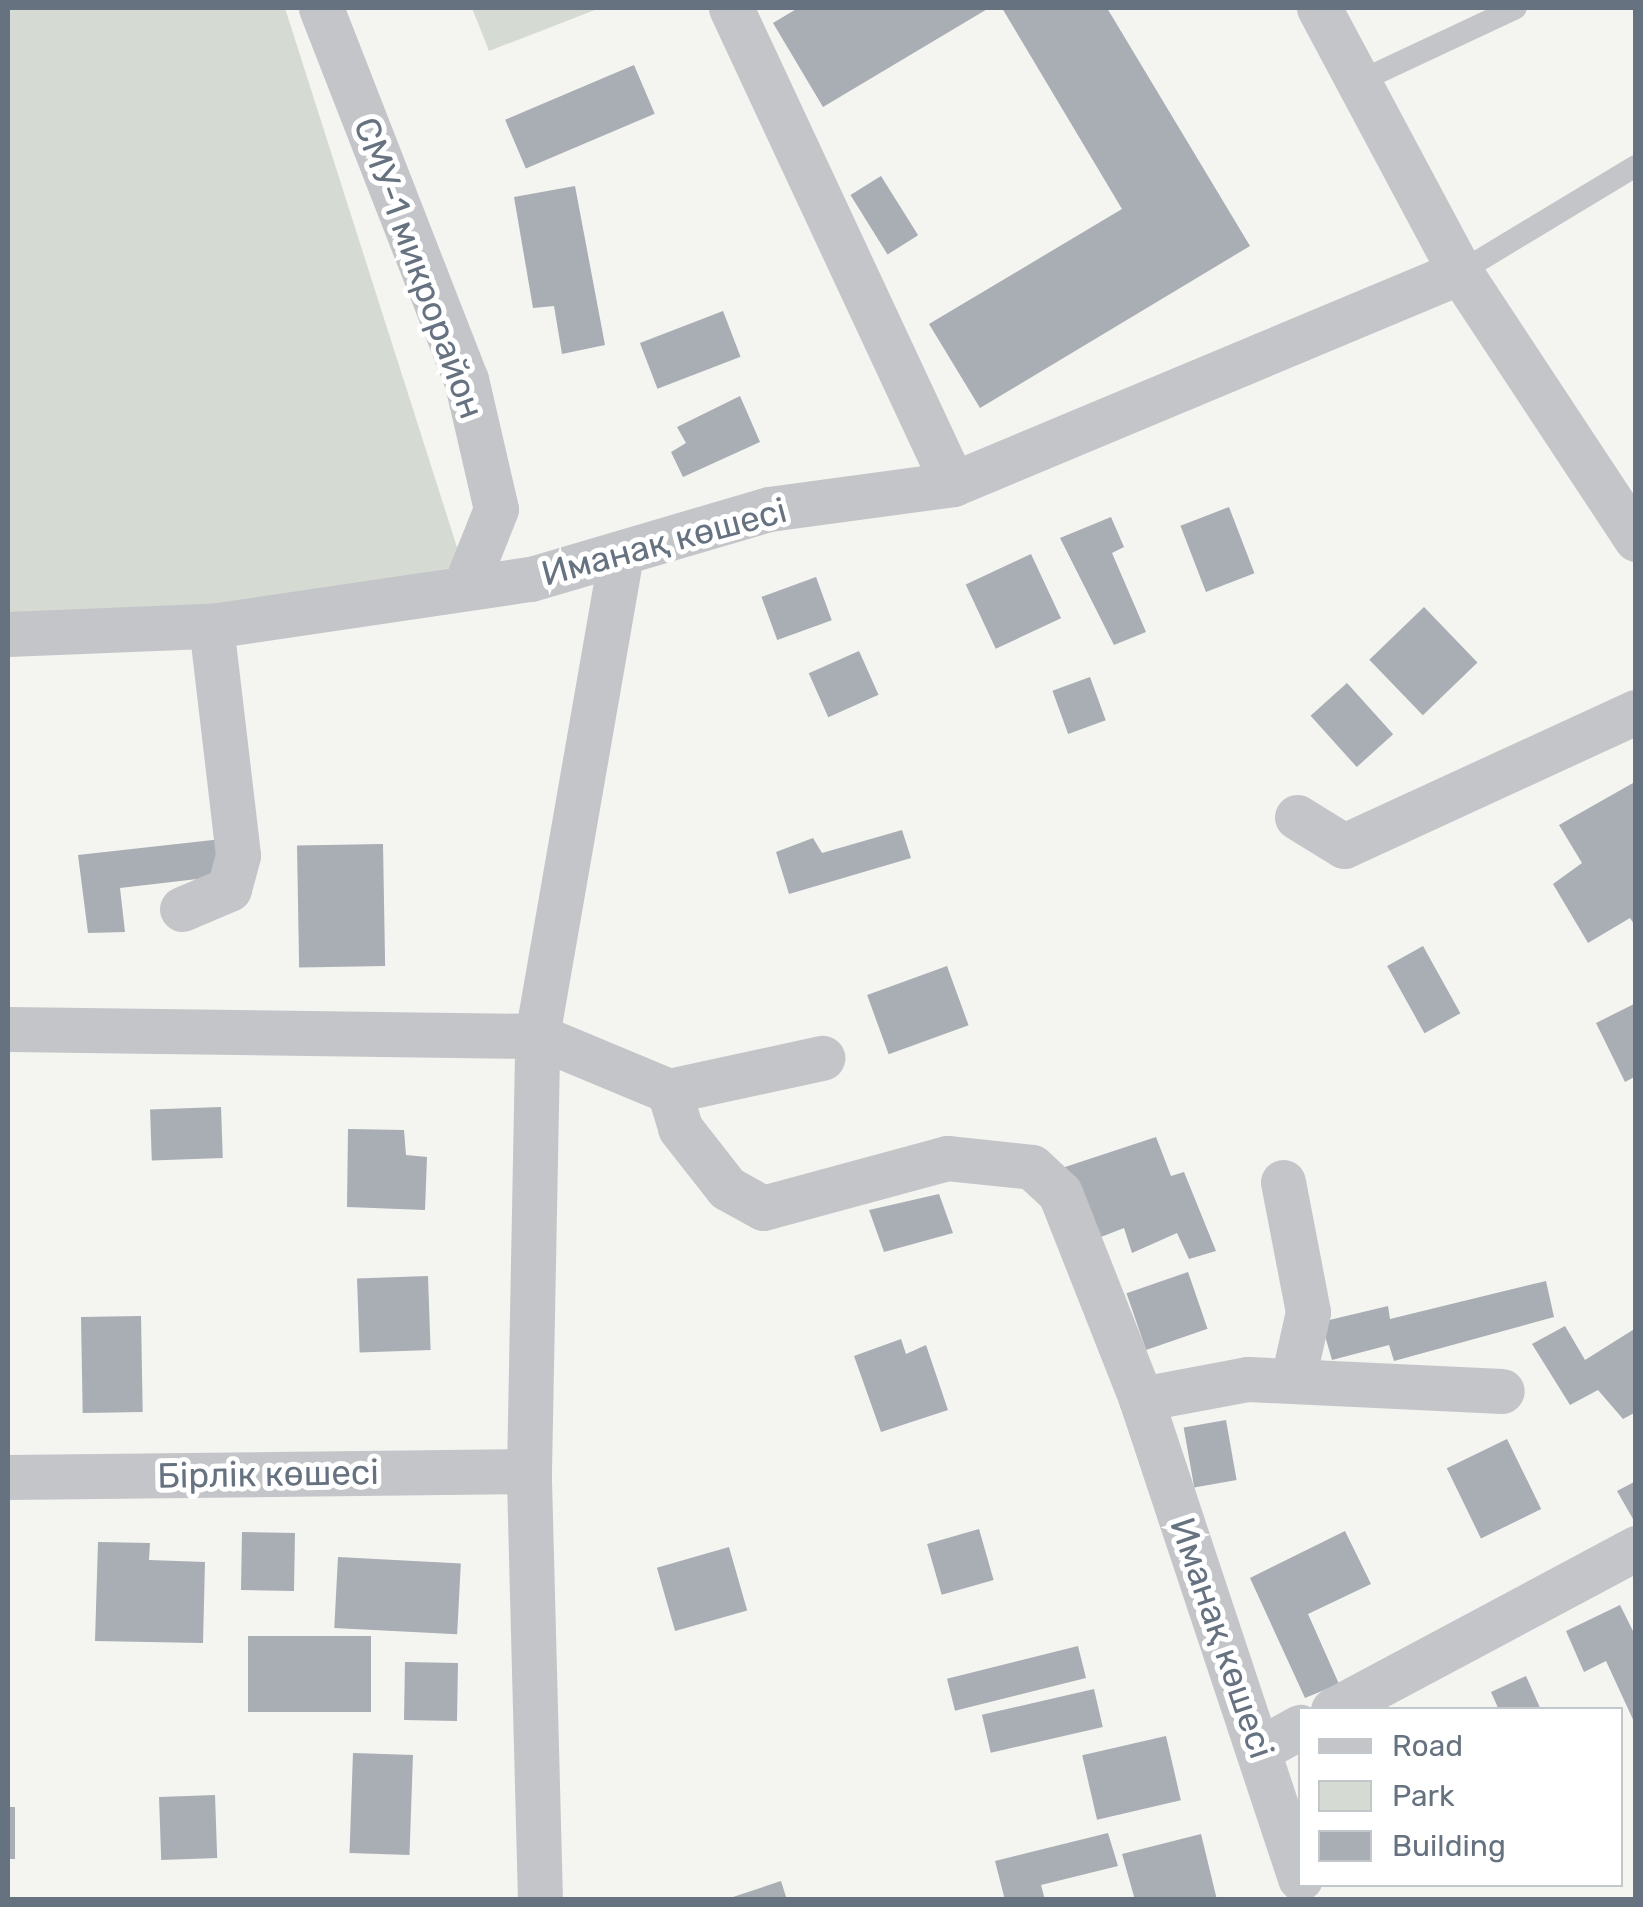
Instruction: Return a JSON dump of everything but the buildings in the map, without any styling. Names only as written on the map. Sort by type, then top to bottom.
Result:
[{"type":"street","name":"СМУ-1 микрорайон","points":[[322,8],[466,379],[496,510],[465,587]]},
{"type":"street","points":[[731,8],[953,484]]},
{"type":"street","points":[[1319,8],[1460,272],[1636,538]]},
{"type":"street","name":"Иманақ көшесі","points":[[8,634],[211,626],[465,587],[620,560],[769,509],[953,484],[1460,272]]},
{"type":"street","points":[[540,1900],[529,1470],[537,1036],[620,560]]},
{"type":"street","points":[[182,909],[229,889],[238,855],[211,626]]},
{"type":"street","points":[[1297,818],[1344,846],[1636,712]]},
{"type":"street","points":[[8,1028],[537,1036],[668,1092],[822,1058]]},
{"type":"street","name":"Иманақ көшесі","points":[[668,1092],[680,1128],[727,1188],[763,1208],[948,1158],[1032,1168],[1060,1193],[1140,1399],[1298,1868]]},
{"type":"street","points":[[1283,1182],[1308,1312],[1293,1379]]},
{"type":"street","points":[[1140,1399],[1293,1379],[1502,1391]]},
{"type":"street","name":"Бірлік көшесі","points":[[8,1478],[529,1470]]},
{"type":"street","points":[[1339,1707],[1636,1548]]},
{"type":"street","points":[[1260,1749],[1298,1728]]},
{"type":"lane","points":[[1358,82],[1516,8]]},
{"type":"lane","points":[[1460,272],[1636,166]]},
{"type":"green space","points":[[8,8],[285,8],[463,566],[86,635],[8,623]]},
{"type":"green space","points":[[472,8],[600,8],[489,51]]}]
